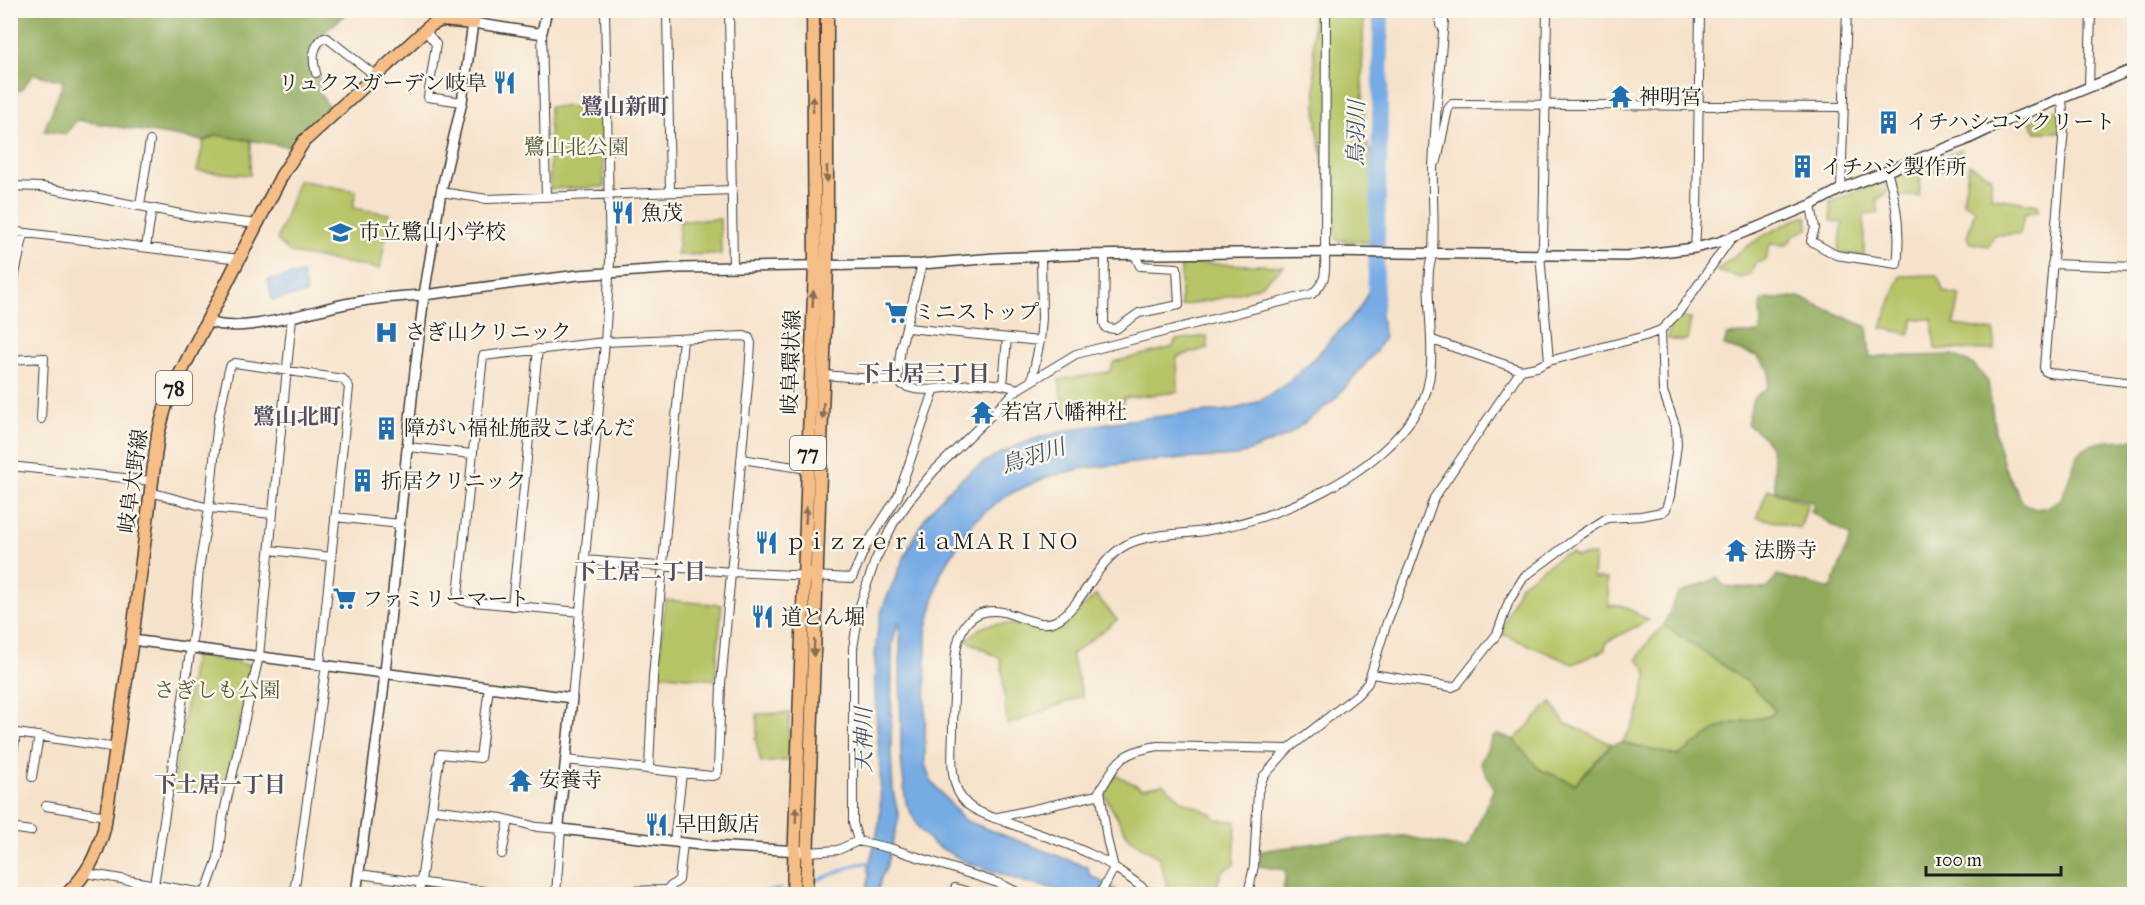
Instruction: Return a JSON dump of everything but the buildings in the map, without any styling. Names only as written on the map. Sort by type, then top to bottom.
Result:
[{"type":"main road","name":"岐阜環状線","points":[[806,894],[824,375],[813,10]]},
{"type":"main road","name":"岐阜環状線","points":[[793,894],[803,576],[821,265],[827,10]]},
{"type":"main road","name":"岐阜大野線","points":[[67,894],[86,873],[100,845],[117,748],[161,420],[179,376],[282,175],[304,141],[425,30],[441,20],[474,17]]},
{"type":"street","points":[[546,196],[542,32],[547,10]]},
{"type":"street","points":[[556,894],[566,760],[605,342],[609,273],[605,10]]},
{"type":"street","points":[[667,10],[670,192]]},
{"type":"street","points":[[729,10],[733,267]]},
{"type":"street","points":[[858,841],[853,823],[853,648],[860,605],[875,561],[893,524],[912,497],[934,471],[1018,389],[1076,354],[1312,294],[1320,287],[1325,278],[1329,252],[1326,10]]},
{"type":"street","points":[[1439,10],[1440,59]]},
{"type":"street","points":[[1151,894],[1092,854],[994,818],[968,806],[958,793],[953,772],[954,658],[957,638],[965,624],[975,615],[998,610],[1035,623],[1049,623],[1059,619],[1069,610],[1113,554],[1127,544],[1148,538],[1206,531],[1257,518],[1310,498],[1350,476],[1380,455],[1402,431],[1421,405],[1429,376],[1432,340],[1429,252],[1445,10]]},
{"type":"street","points":[[1547,10],[1543,245],[1540,254],[1549,361]]},
{"type":"street","points":[[1695,248],[1700,10]]},
{"type":"street","points":[[1841,189],[1846,10]]},
{"type":"street","points":[[2089,87],[2091,10]]},
{"type":"street","points":[[356,894],[384,673],[424,295],[441,192],[462,102],[474,17],[537,33],[542,32]]},
{"type":"street","points":[[425,30],[436,44],[428,97],[462,102]]},
{"type":"street","points":[[316,73],[312,59],[316,43],[324,37],[376,76]]},
{"type":"street","points":[[208,321],[216,325],[229,326],[292,317],[345,304],[400,296],[609,273],[733,267],[922,264],[1041,256],[1429,252],[1627,256],[1695,248],[1719,242],[1811,205],[1841,189],[1964,141],[2134,69]]},
{"type":"street","points":[[2062,99],[2064,129],[2045,371],[2134,383]]},
{"type":"street","points":[[1433,171],[1439,154],[1448,109],[1452,104],[1843,107]]},
{"type":"street","points":[[140,206],[150,141]]},
{"type":"street","points":[[1811,205],[1815,228],[1811,241],[1836,255],[1897,264],[1899,244],[1892,188],[1887,171]]},
{"type":"street","points":[[10,186],[42,187],[196,217],[258,224]]},
{"type":"street","points":[[441,192],[487,199],[732,190]]},
{"type":"street","points":[[146,247],[152,208]]},
{"type":"street","points":[[10,231],[239,259]]},
{"type":"street","points":[[10,297],[24,233]]},
{"type":"street","points":[[1432,340],[1521,370],[1635,339],[1661,330],[1679,312],[1732,237]]},
{"type":"street","points":[[1105,255],[1104,323],[1106,328],[1116,328],[1139,313],[1179,305],[1177,268],[1140,266],[1135,255]]},
{"type":"street","points":[[1032,379],[1042,318],[1041,256]]},
{"type":"street","points":[[897,381],[901,347],[922,264]]},
{"type":"street","points":[[2052,264],[2134,267]]},
{"type":"street","points":[[86,873],[207,894],[218,858],[222,817],[259,656],[292,317]]},
{"type":"street","points":[[907,328],[1040,341]]},
{"type":"street","points":[[1372,674],[1452,687],[1457,685],[1497,634],[1509,601],[1524,577],[1607,518],[1641,516],[1662,512],[1666,509],[1677,445],[1676,428],[1663,391],[1661,330]]},
{"type":"street","points":[[566,760],[711,776],[716,775],[718,771],[721,684],[749,374],[751,343],[749,339],[744,336],[605,342],[483,356],[459,599],[580,612]]},
{"type":"street","points":[[1002,385],[1007,338]]},
{"type":"street","points":[[649,769],[653,677],[683,339]]},
{"type":"street","points":[[512,606],[538,349]]},
{"type":"street","points":[[10,360],[44,358],[41,419]]},
{"type":"street","points":[[154,885],[166,794],[190,648],[218,420],[229,369],[235,363],[343,379],[349,387],[331,557],[323,664],[294,894]]},
{"type":"street","points":[[1248,894],[1254,866],[1258,792],[1263,777],[1288,749],[1357,695],[1368,683],[1387,622],[1412,563],[1434,498],[1521,370]]},
{"type":"street","points":[[824,375],[897,381],[902,386],[934,391],[959,385],[1002,385],[1018,389]]},
{"type":"street","points":[[585,560],[731,572],[852,578],[866,546],[898,496],[934,391]]},
{"type":"street","points":[[408,447],[472,454]]},
{"type":"street","points":[[741,459],[808,469]]},
{"type":"street","points":[[10,466],[151,487],[209,508],[273,514]]},
{"type":"street","points":[[335,517],[400,524]]},
{"type":"street","points":[[270,550],[331,557]]},
{"type":"street","points":[[132,640],[572,698]]},
{"type":"street","points":[[419,894],[440,754],[480,759],[489,687]]},
{"type":"street","points":[[10,773],[13,733],[117,748]]},
{"type":"street","points":[[32,777],[39,736]]},
{"type":"street","points":[[994,818],[1097,795],[1110,770],[1136,750],[1158,746],[1288,749]]},
{"type":"street","points":[[615,894],[625,891],[666,890],[679,880],[678,843],[682,772]]},
{"type":"street","points":[[1100,790],[1114,868],[1100,894]]},
{"type":"street","points":[[46,806],[106,816]]},
{"type":"street","points":[[432,809],[509,820],[537,827],[678,843],[808,852],[838,849],[858,841],[893,849],[1001,884],[1021,894]]},
{"type":"street","points":[[502,854],[509,820]]},
{"type":"street","points":[[10,828],[31,831]]},
{"type":"street","points":[[359,874],[497,894]]},
{"type":"street","points":[[953,894],[955,888],[976,894]]},
{"type":"green space","points":[[344,10],[346,14],[319,37],[322,49],[309,59],[311,73],[320,77],[318,90],[329,108],[292,147],[217,135],[204,141],[77,120],[65,134],[44,131],[64,81],[33,74],[20,91],[11,86],[11,11]]},
{"type":"green space","points":[[1312,11],[1364,11],[1362,79],[1365,138],[1372,157],[1374,243],[1337,240],[1317,127]]},
{"type":"green space","name":"鷺山北公園","points":[[602,106],[604,187],[550,189],[549,107]]},
{"type":"green space","points":[[2055,110],[2060,112],[2059,132],[2036,132],[2030,122]]},
{"type":"green space","points":[[217,135],[251,141],[250,175],[197,171],[204,141]]},
{"type":"green space","points":[[1961,149],[1963,166],[1921,175],[1919,196],[1897,196],[1895,177]]},
{"type":"green space","points":[[1969,164],[1991,177],[1991,197],[2038,205],[2038,211],[2024,214],[2020,234],[1994,235],[1989,246],[1970,243],[1967,237],[1975,210],[1963,202]]},
{"type":"green space","points":[[298,180],[356,191],[353,208],[390,214],[380,269],[291,253],[277,240]]},
{"type":"green space","points":[[1879,182],[1886,183],[1886,194],[1877,199],[1878,213],[1864,215],[1864,256],[1838,253],[1843,223],[1831,221],[1830,202]]},
{"type":"green space","points":[[1802,217],[1807,217],[1808,229],[1794,235],[1787,245],[1770,244],[1766,260],[1756,263],[1751,274],[1742,278],[1716,271],[1757,240]]},
{"type":"green space","points":[[720,219],[721,254],[677,255],[680,221]]},
{"type":"green space","points":[[1181,263],[1284,266],[1258,287],[1222,298],[1181,306]]},
{"type":"green space","points":[[1937,275],[1944,292],[1960,295],[1954,325],[1994,331],[1995,350],[1935,349],[1932,319],[1914,319],[1909,334],[1881,328],[1900,276]]},
{"type":"green space","points":[[1799,297],[1867,327],[1870,357],[1953,355],[1974,365],[1988,382],[1996,437],[2004,466],[2023,503],[2035,509],[2048,507],[2060,500],[2078,454],[2083,449],[2097,443],[2134,440],[2134,894],[1283,894],[1286,870],[1259,866],[1261,851],[1337,840],[1404,836],[1467,849],[1494,788],[1480,763],[1493,737],[1499,734],[1514,740],[1539,769],[1575,784],[1612,744],[1622,743],[1678,756],[1717,729],[1730,724],[1771,716],[1775,710],[1750,684],[1664,625],[1678,594],[1717,578],[1724,586],[1767,589],[1777,575],[1831,589],[1851,536],[1811,512],[1814,503],[1775,490],[1773,460],[1769,444],[1757,430],[1747,424],[1753,399],[1768,387],[1769,369],[1757,356],[1724,346],[1727,335],[1759,333],[1761,301]]},
{"type":"green space","points":[[1679,317],[1691,318],[1688,338],[1684,341],[1668,339],[1669,325]]},
{"type":"green space","points":[[1207,336],[1208,348],[1177,357],[1178,392],[1124,398],[1122,406],[1063,412],[1059,380],[1109,372],[1114,362],[1173,347],[1175,340]]},
{"type":"green space","points":[[1768,489],[1808,504],[1800,528],[1757,517]]},
{"type":"green space","points":[[1571,553],[1576,556],[1595,555],[1593,578],[1607,579],[1609,606],[1621,605],[1649,620],[1606,642],[1605,650],[1573,664],[1500,633],[1520,585],[1562,555]]},
{"type":"green space","points":[[1096,595],[1117,620],[1071,655],[1083,696],[1007,725],[1001,659],[966,640],[973,633],[992,624],[1064,625]]},
{"type":"green space","points":[[665,600],[722,605],[715,680],[658,674]]},
{"type":"green space","points":[[1664,625],[1750,684],[1775,710],[1770,716],[1717,729],[1678,756],[1622,743],[1637,718],[1647,676],[1646,669],[1637,659],[1645,646]]},
{"type":"green space","name":"さぎしも公園","points":[[194,656],[252,665],[223,794],[172,788]]},
{"type":"green space","points":[[1551,702],[1565,723],[1612,744],[1575,784],[1539,769],[1514,740]]},
{"type":"green space","points":[[789,713],[789,760],[761,763],[755,738],[757,738],[757,714]]},
{"type":"green space","points":[[1114,774],[1142,788],[1163,784],[1183,801],[1211,813],[1217,820],[1236,821],[1234,865],[1222,873],[1216,894],[1173,894],[1169,891],[1159,858],[1129,838],[1104,795]]},
{"type":"water","points":[[1374,269],[1384,337],[1376,351],[1334,400],[1287,436],[1237,456],[1162,460],[1085,468],[1047,477],[1007,495],[973,522],[941,572],[926,631],[925,764],[931,781],[964,820],[1087,867],[1090,875],[1123,894],[1075,894],[1025,882],[966,862],[933,844],[919,828],[906,803],[901,759],[900,623],[898,622],[892,645],[891,754],[893,791],[899,817],[877,894],[866,894],[868,868],[877,835],[881,790],[875,692],[876,642],[885,600],[927,515],[953,486],[980,465],[1010,448],[1042,437],[1110,423],[1232,410],[1249,405],[1273,393],[1315,357],[1359,309],[1366,297]]},
{"type":"water","points":[[302,273],[306,294],[272,300],[268,280]]},
{"type":"waterway","name":"鳥羽川","points":[[1375,309],[1381,10]]},
{"type":"waterway","points":[[815,881],[858,864],[873,862]]},
{"type":"waterway","points":[[752,894],[781,889]]},
{"type":"place","name":"リュクスガーデン岐阜","points":[[505,83]]},
{"type":"place","name":"神明宮","points":[[1621,97]]},
{"type":"place","name":"イチハシコンクリート","points":[[1889,122]]},
{"type":"place","name":"イチハシ製作所","points":[[1803,167]]},
{"type":"place","name":"魚茂","points":[[623,213]]},
{"type":"place","name":"市立鷺山小学校","points":[[341,232]]},
{"type":"place","name":"ミニストップ","points":[[896,312]]},
{"type":"place","name":"さぎ山クリニック","points":[[387,332]]},
{"type":"place","name":"若宮八幡神社","points":[[983,412]]},
{"type":"place","name":"障がい福祉施設こぱんだ","points":[[386,428]]},
{"type":"place","name":"折居クリニック","points":[[363,481]]},
{"type":"place","name":"ｐｉｚｚｅｒｉａＭＡＲＩＮＯ","points":[[767,542]]},
{"type":"place","name":"法勝寺","points":[[1736,550]]},
{"type":"place","name":"ファミリーマート","points":[[344,599]]},
{"type":"place","name":"道とん堀","points":[[763,617]]},
{"type":"place","name":"安養寺","points":[[521,780]]},
{"type":"place","name":"早田飯店","points":[[657,824]]},
{"type":"district","name":"鷺山新町","points":[[625,106]]},
{"type":"district","name":"下土居三丁目","points":[[924,373]]},
{"type":"district","name":"鷺山北町","points":[[297,416]]},
{"type":"district","name":"下土居二丁目","points":[[640,571]]},
{"type":"district","name":"下土居一丁目","points":[[220,784]]},
{"type":"water label","name":"天神川","points":[[863,740]]}]
